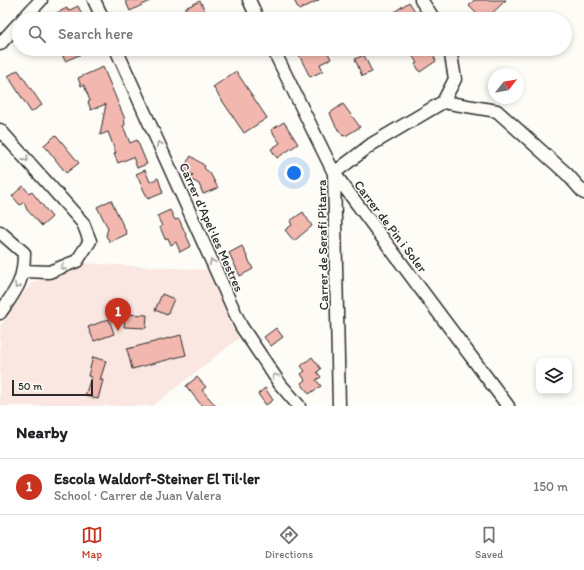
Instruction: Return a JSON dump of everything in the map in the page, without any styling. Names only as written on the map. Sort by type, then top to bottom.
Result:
[{"type":"street","points":[[30,12],[41,0]]},
{"type":"street","points":[[94,0],[100,12]]},
{"type":"street","points":[[248,0],[254,12]]},
{"type":"street","points":[[421,0],[429,12]]},
{"type":"street","points":[[0,44],[12,31]]},
{"type":"street","name":"Carrer d'Apel·les Mestres","points":[[119,56],[241,326],[280,384],[299,406]]},
{"type":"street","name":"Carrer de Pin i Soler","points":[[276,56],[334,173],[504,405]]},
{"type":"street","points":[[451,56],[455,79],[443,102],[497,111],[567,174],[584,193]]},
{"type":"street","name":"Carrer de Serafí Pitarra","points":[[339,406],[334,173],[372,144],[443,102]]},
{"type":"street","points":[[0,130],[83,223],[90,241],[77,261],[49,272],[24,271]]},
{"type":"street","points":[[0,232],[24,253],[24,271],[19,285],[0,313]]},
{"type":"shaded area","points":[[83,263],[207,270],[239,338],[153,406],[0,406],[0,326],[31,283]]},
{"type":"building","points":[[125,0],[152,0],[130,11]]},
{"type":"building","points":[[294,0],[319,0],[299,10]]},
{"type":"building","points":[[474,0],[506,0],[493,12],[475,12],[469,6]]},
{"type":"building","points":[[200,1],[206,12],[187,12],[185,8]]},
{"type":"building","points":[[409,2],[415,12],[394,12]]},
{"type":"building","points":[[78,6],[81,12],[59,12],[67,8],[68,11]]},
{"type":"building","points":[[63,56],[77,56],[65,61]]},
{"type":"building","points":[[300,56],[330,56],[331,59],[320,64],[323,71],[310,77]]},
{"type":"building","points":[[364,56],[372,72],[362,76],[355,59]]},
{"type":"building","points":[[413,56],[435,56],[434,57],[436,61],[420,72],[415,64],[417,63]]},
{"type":"building","points":[[103,67],[124,117],[125,125],[123,126],[130,143],[137,140],[147,164],[137,168],[133,157],[118,163],[108,132],[100,135],[106,104],[91,110],[88,102],[90,101],[84,85],[81,86],[78,78]]},
{"type":"building","points":[[18,70],[42,105],[31,112],[8,76]]},
{"type":"building","points":[[236,71],[267,118],[244,133],[213,87]]},
{"type":"building","points":[[343,104],[360,127],[343,136],[335,125],[330,113]]},
{"type":"building","points":[[284,122],[298,144],[277,158],[271,149],[280,143],[271,130]]},
{"type":"building","points":[[56,135],[79,163],[66,173],[44,145]]},
{"type":"building","points":[[191,156],[205,166],[204,168],[210,173],[218,188],[203,194],[199,184],[190,179],[193,175],[183,168]]},
{"type":"building","points":[[145,170],[150,182],[158,178],[163,193],[148,199],[136,174]]},
{"type":"building","points":[[23,186],[29,193],[31,191],[52,217],[42,226],[27,210],[24,202],[20,205],[12,196]]},
{"type":"building","points":[[111,200],[127,234],[110,242],[106,236],[108,228],[97,207]]},
{"type":"building","points":[[170,210],[175,220],[179,219],[191,246],[180,252],[176,242],[171,245],[168,238],[165,239],[160,227],[162,226],[157,216]]},
{"type":"building","points":[[303,212],[312,226],[294,241],[285,230],[292,225],[290,221]]},
{"type":"building","points":[[242,246],[253,269],[240,276],[229,253]]},
{"type":"building","points":[[162,294],[174,299],[167,315],[155,310]]},
{"type":"building","points":[[125,314],[147,315],[146,328],[124,327]]},
{"type":"building","points":[[109,319],[114,334],[94,341],[88,327]]},
{"type":"building","points":[[276,328],[283,337],[271,346],[264,337]]},
{"type":"building","points":[[181,335],[186,355],[132,369],[127,349]]},
{"type":"building","points":[[93,357],[106,361],[100,380],[103,380],[98,399],[85,396],[91,377],[88,376]]},
{"type":"building","points":[[312,357],[321,369],[317,372],[321,377],[316,380],[321,386],[309,394],[301,383],[305,380],[301,374],[305,371],[301,366]]},
{"type":"building","points":[[197,377],[206,387],[202,390],[216,406],[202,406],[186,386]]},
{"type":"building","points":[[265,388],[273,400],[266,405],[258,394]]},
{"type":"place","name":"Escola Waldorf-Steiner El Til·ler","points":[[118,331]]}]
